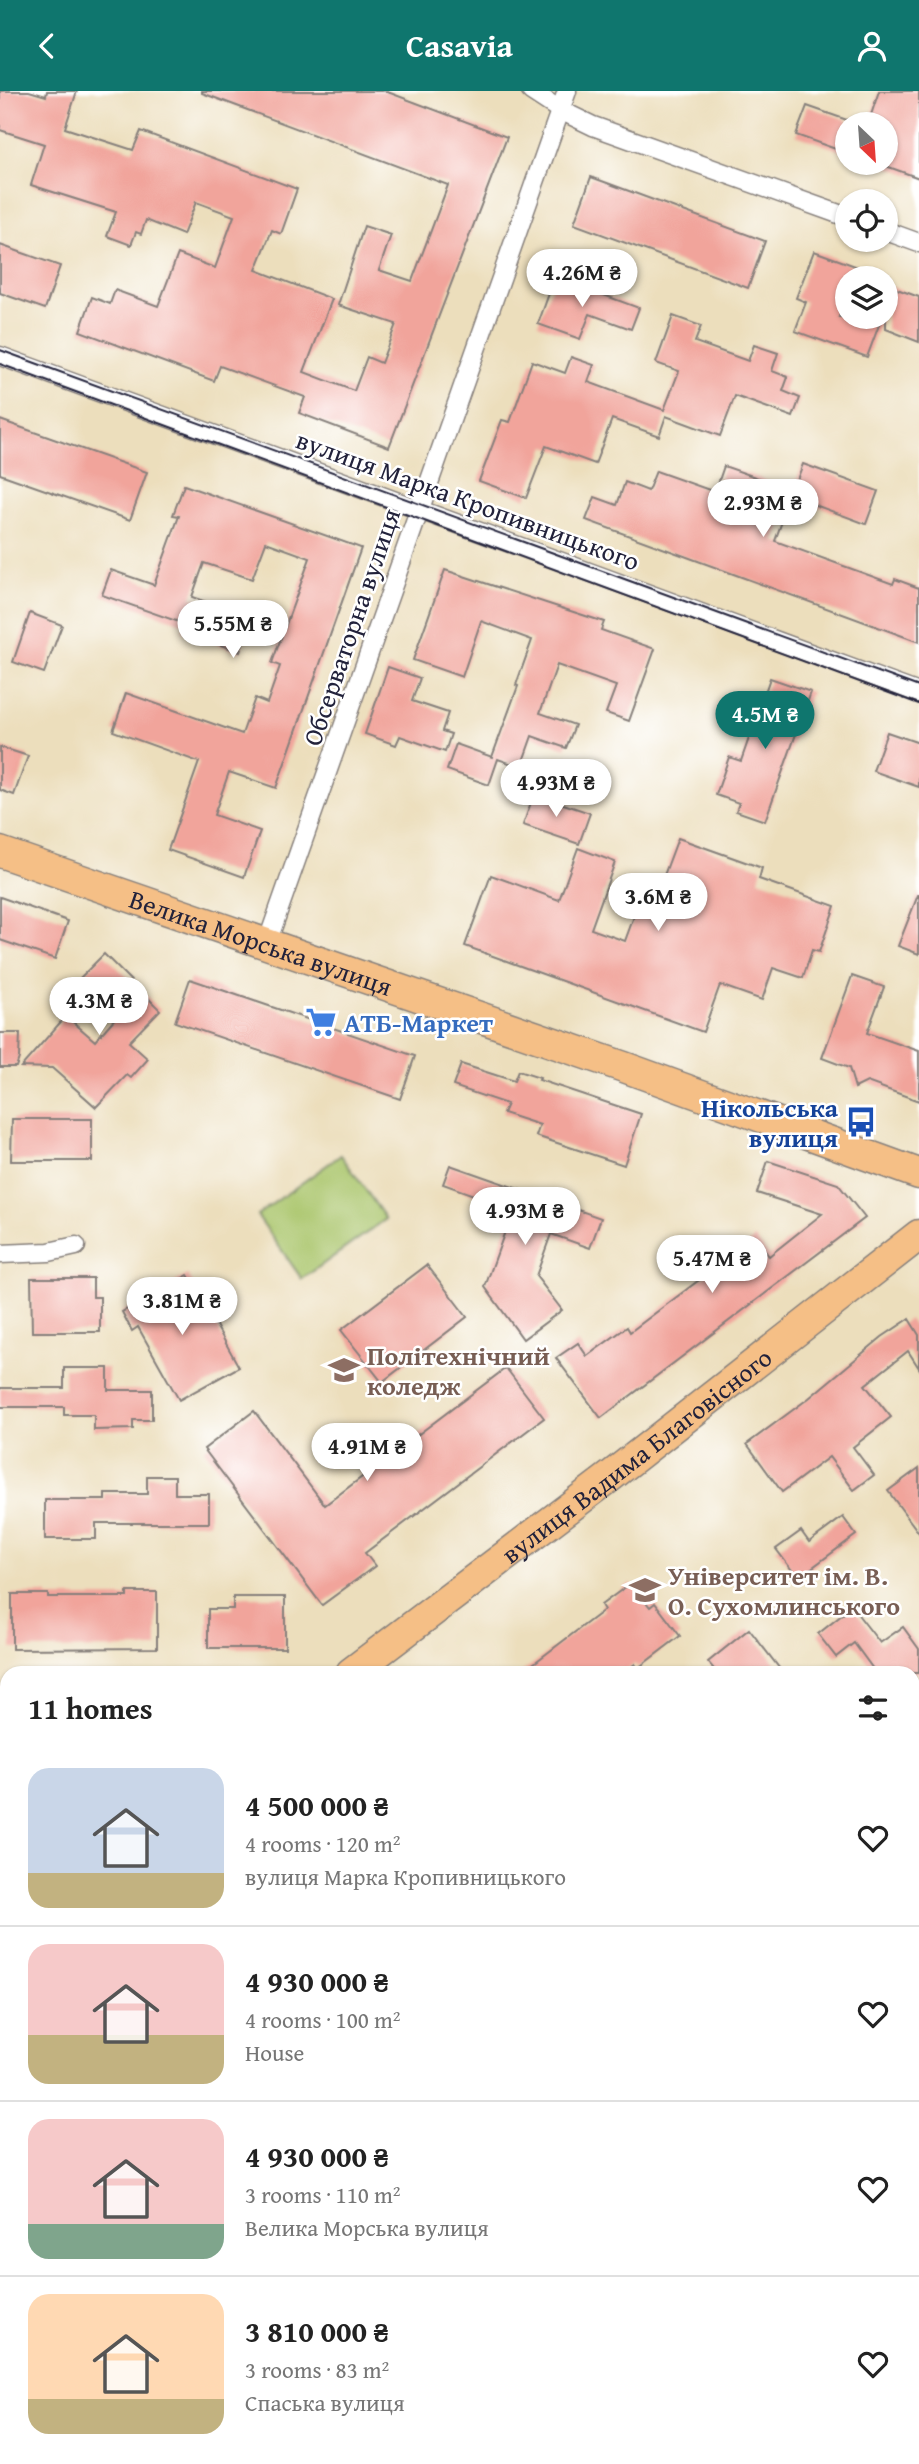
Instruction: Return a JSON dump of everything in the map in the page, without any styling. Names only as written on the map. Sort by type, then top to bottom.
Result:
[{"type":"highway","name":"Велика Морська вулиця","points":[[0,852],[611,1062],[919,1174]]},
{"type":"highway","name":"вулиця Вадима Благовісного","points":[[360,1666],[611,1476],[919,1235]]},
{"type":"street","points":[[531,91],[560,110],[593,126],[835,213]]},
{"type":"street","name":"Обсерваторна вулиця","points":[[267,943],[567,91]]},
{"type":"street","points":[[898,235],[919,243]]},
{"type":"street","name":"вулиця Марка Кропивницького","points":[[0,356],[919,693]]},
{"type":"street","points":[[0,1254],[50,1252],[76,1246]]},
{"type":"green space","points":[[341,1155],[386,1219],[302,1279],[257,1215]]},
{"type":"building","points":[[0,91],[29,91],[46,96],[47,91],[77,91],[65,128],[133,150],[141,131],[297,189],[281,234],[272,230],[256,270],[332,299],[304,372],[354,391],[367,357],[381,363],[396,324],[338,305],[364,226],[391,235],[379,270],[412,281],[448,185],[202,91],[385,91],[507,137],[389,447],[299,413],[305,397],[220,366],[214,381],[80,331],[92,297],[110,304],[115,290],[158,306],[178,254],[215,268],[234,216],[196,202],[183,235],[146,220],[141,234],[136,232],[131,245],[107,236],[116,212],[31,185],[44,144],[0,130]]},
{"type":"building","points":[[879,91],[919,91],[919,178],[898,170],[898,112],[872,112]]},
{"type":"building","points":[[807,106],[835,116],[835,149],[796,135]]},
{"type":"building","points":[[591,177],[765,241],[748,288],[574,224]]},
{"type":"building","points":[[0,245],[60,266],[45,309],[0,293]]},
{"type":"building","points":[[814,251],[855,266],[835,266],[835,329],[878,329],[867,357],[795,331],[806,302],[796,298]]},
{"type":"building","points":[[555,277],[639,308],[631,329],[590,314],[580,339],[538,324]]},
{"type":"building","points":[[898,289],[919,297],[919,342],[886,329],[898,329]]},
{"type":"building","points":[[673,316],[701,326],[695,342],[748,361],[754,345],[778,353],[772,371],[788,377],[783,391],[800,398],[793,417],[735,396],[720,436],[666,416],[659,436],[612,419],[595,464],[546,446],[526,498],[479,481],[502,420],[510,422],[532,361],[565,373],[571,357],[594,365],[588,382],[664,410],[679,371],[656,363]]},
{"type":"building","points":[[0,420],[147,472],[130,520],[0,474]]},
{"type":"building","points":[[803,464],[878,491],[866,524],[791,496],[775,541],[893,584],[895,579],[919,588],[919,642],[586,520],[595,497],[617,505],[625,482],[648,491],[656,471],[715,492],[724,466],[793,490]]},
{"type":"building","points":[[184,485],[361,548],[276,788],[229,772],[214,815],[260,831],[244,877],[168,850],[199,762],[113,731],[126,693],[242,734],[255,698],[267,703],[280,666],[272,663],[310,558],[266,542],[252,579],[204,563],[192,597],[226,609],[220,625],[246,634],[240,652],[182,631],[185,624],[102,595],[111,570],[154,585],[179,516],[173,515]]},
{"type":"building","points":[[445,570],[604,622],[601,630],[655,649],[629,721],[606,713],[616,686],[557,665],[540,713],[575,725],[566,748],[532,736],[521,767],[498,759],[489,785],[447,770],[456,744],[492,757],[532,640],[481,621],[462,677],[413,660]]},
{"type":"building","points":[[30,613],[62,625],[44,673],[13,662]]},
{"type":"building","points":[[388,667],[420,678],[412,701],[448,713],[442,731],[451,734],[445,752],[400,736],[396,745],[365,734]]},
{"type":"building","points":[[770,678],[811,692],[765,821],[736,811],[739,803],[716,795],[729,757],[741,761]]},
{"type":"building","points":[[887,732],[919,743],[919,787],[873,771]]},
{"type":"building","points":[[0,747],[28,756],[14,795],[0,790]]},
{"type":"building","points":[[534,794],[590,813],[579,844],[523,825]]},
{"type":"building","points":[[678,838],[762,868],[759,879],[835,906],[819,952],[812,950],[803,978],[773,968],[762,1000],[720,985],[703,1032],[465,946],[491,875],[559,900],[578,848],[615,862],[591,929],[625,941],[644,889],[657,894]]},
{"type":"building","points":[[919,895],[919,954],[898,946]]},
{"type":"building","points":[[0,897],[68,921],[55,959],[0,940]]},
{"type":"building","points":[[104,954],[160,1010],[129,1042],[148,1059],[131,1078],[127,1075],[96,1107],[52,1068],[21,1067],[66,1016],[95,1041],[117,1016],[79,979]]},
{"type":"building","points":[[852,976],[884,987],[867,1033],[919,1051],[919,1101],[867,1082],[855,1088],[849,1068],[822,1058]]},
{"type":"building","points":[[190,979],[415,1056],[400,1099],[175,1022]]},
{"type":"building","points":[[0,1033],[20,1033],[16,1067],[0,1067]]},
{"type":"building","points":[[461,1064],[514,1081],[518,1071],[641,1114],[624,1165],[536,1136],[540,1125],[503,1113],[507,1104],[453,1086]]},
{"type":"building","points":[[12,1119],[92,1119],[92,1161],[11,1161]]},
{"type":"building","points":[[768,1161],[838,1184],[865,1218],[601,1418],[556,1358],[578,1343],[587,1356],[627,1327],[630,1332],[755,1238],[769,1256],[822,1214],[757,1193]]},
{"type":"building","points":[[450,1165],[601,1218],[590,1248],[551,1234],[536,1276],[562,1310],[523,1339],[485,1287],[513,1209],[443,1184]]},
{"type":"building","points":[[427,1265],[467,1317],[382,1382],[341,1330]]},
{"type":"building","points":[[188,1275],[239,1367],[179,1400],[138,1327],[132,1331],[122,1312]]},
{"type":"building","points":[[31,1278],[93,1278],[93,1297],[100,1297],[100,1332],[32,1332]]},
{"type":"building","points":[[909,1319],[919,1335],[919,1368],[908,1351],[865,1385],[891,1417],[853,1447],[874,1475],[854,1490],[829,1457],[782,1492],[747,1444],[809,1398],[882,1337]]},
{"type":"building","points":[[64,1368],[108,1368],[108,1390],[152,1390],[152,1420],[133,1420],[133,1429],[94,1430],[94,1415],[64,1415],[64,1407],[0,1407],[0,1388],[64,1388]]},
{"type":"building","points":[[506,1368],[544,1418],[365,1553],[375,1566],[322,1605],[204,1449],[254,1411],[325,1505]]},
{"type":"building","points":[[919,1468],[919,1533],[888,1491]]},
{"type":"building","points":[[147,1476],[175,1476],[175,1494],[209,1494],[209,1523],[96,1523],[96,1539],[45,1539],[45,1500],[105,1500],[105,1494],[147,1494]]},
{"type":"building","points":[[843,1517],[856,1535],[798,1578],[776,1549],[801,1531],[809,1542]]},
{"type":"building","points":[[631,1583],[650,1607],[655,1603],[680,1636],[641,1666],[530,1666],[604,1610],[601,1605]]},
{"type":"building","points":[[127,1592],[157,1592],[157,1648],[12,1649],[12,1594],[127,1597]]},
{"type":"building","points":[[233,1597],[285,1597],[285,1648],[208,1648],[208,1609],[233,1609]]},
{"type":"building","points":[[852,1607],[880,1643],[903,1627],[919,1649],[919,1666],[871,1666],[854,1643],[836,1657],[818,1634]]},
{"type":"building","points":[[749,1629],[778,1666],[711,1666],[708,1662]]},
{"type":"tram line","points":[[0,350],[919,687]]},
{"type":"tram line","points":[[0,364],[919,704]]},
{"type":"place","name":"АТБ-Маркет","points":[[321,1022]]},
{"type":"place","name":"Нікольська вулиця","points":[[861,1122]]},
{"type":"place","name":"Політехнічний коледж","points":[[344,1370]]},
{"type":"place","name":"Університет ім. В. О. Сухомлинського","points":[[645,1590]]}]
